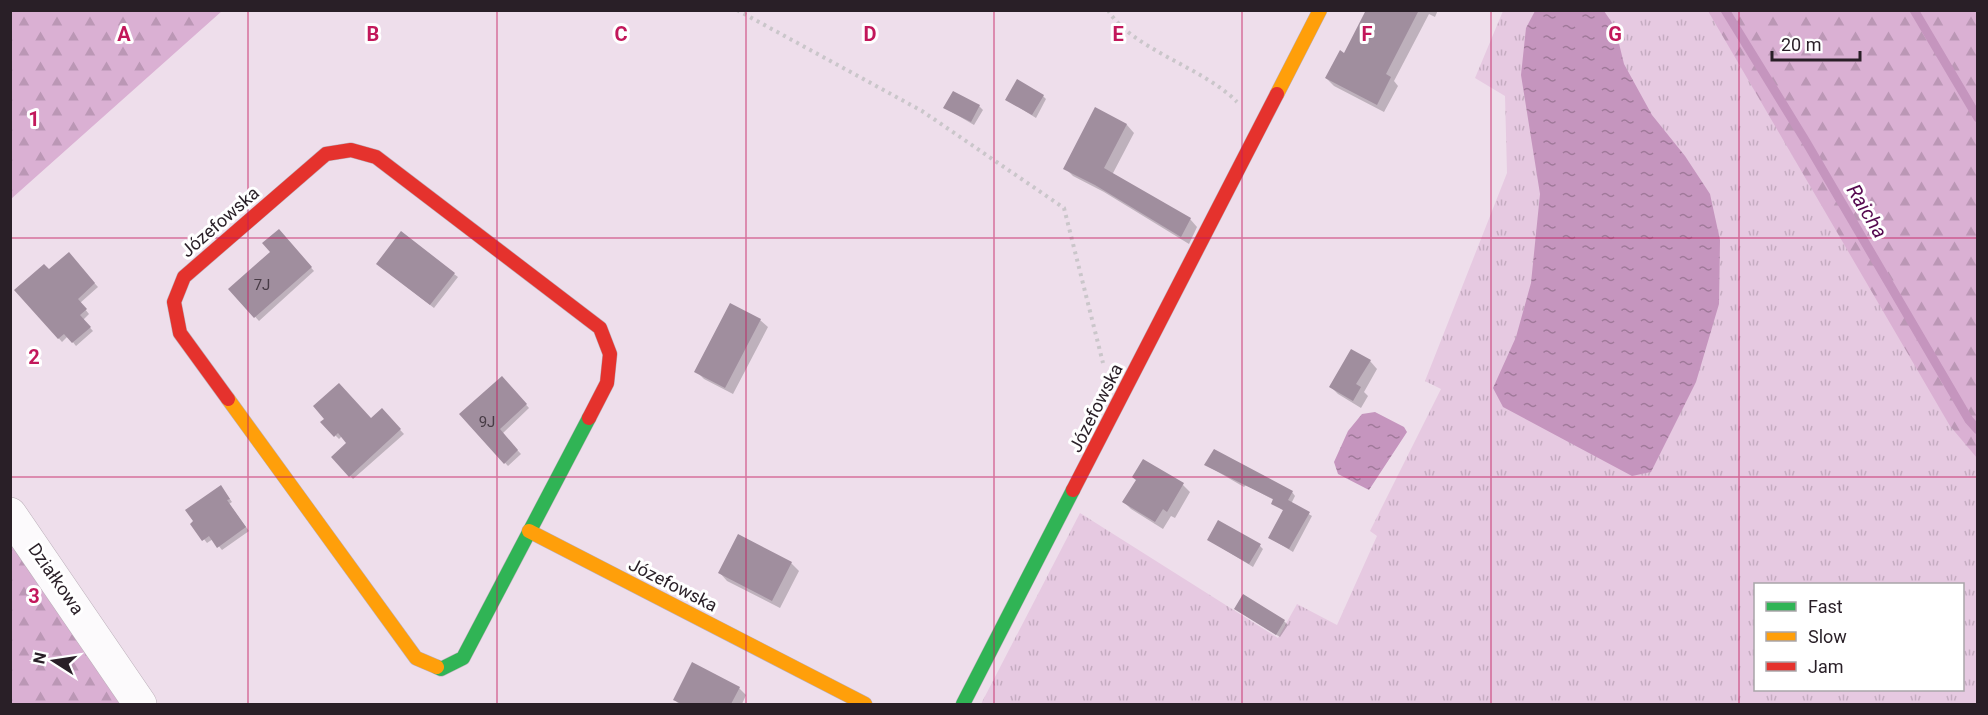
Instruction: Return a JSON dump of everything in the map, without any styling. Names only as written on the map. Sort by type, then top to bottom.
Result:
[{"type":"street","name":"Józefowska","points":[[963,705],[1320,10]]},
{"type":"street","name":"Józefowska","points":[[351,150],[376,158],[600,328],[610,354],[607,382],[529,531],[463,658],[441,669],[416,658],[180,333],[174,302],[184,277],[326,154],[351,150]]},
{"type":"street","name":"Działkowa","points":[[10,514],[140,705]]},
{"type":"street","name":"Józefowska","points":[[529,531],[865,705]]},
{"type":"path","points":[[737,10],[922,111],[1064,208],[1115,410]]},
{"type":"path","points":[[1108,10],[1114,21],[1149,47],[1196,71],[1235,99],[1260,127]]},
{"type":"green space","points":[[11,10],[222,10],[222,11],[11,199]]},
{"type":"green space","points":[[1503,11],[1977,11],[1977,704],[981,704],[1080,513],[1278,638],[1297,604],[1337,625],[1377,536],[1370,531],[1441,389],[1425,381],[1507,173],[1505,96],[1475,78]]},
{"type":"green space","points":[[1708,11],[1977,11],[1977,458],[1950,426]]},
{"type":"green space","points":[[11,544],[120,704],[11,704]]},
{"type":"water","points":[[1535,11],[1604,11],[1615,27],[1624,64],[1652,115],[1685,156],[1710,194],[1720,240],[1719,304],[1696,382],[1651,472],[1632,476],[1503,407],[1493,388],[1516,337],[1531,283],[1540,194],[1521,75],[1526,28]]},
{"type":"water","points":[[1375,412],[1404,427],[1407,432],[1369,490],[1338,474],[1334,462],[1348,431],[1362,414]]},
{"type":"building","points":[[1366,10],[1419,10],[1386,74],[1391,77],[1377,105],[1325,78],[1340,50],[1344,53]]},
{"type":"building","points":[[1017,79],[1044,95],[1032,115],[1005,100]]},
{"type":"building","points":[[953,91],[980,105],[971,122],[943,108]]},
{"type":"building","points":[[1095,107],[1127,124],[1104,168],[1191,218],[1181,237],[1095,185],[1063,169]]},
{"type":"building","points":[[279,229],[312,267],[254,318],[228,289],[270,252],[262,243]]},
{"type":"building","points":[[401,231],[455,273],[430,305],[376,264]]},
{"type":"building","points":[[69,252],[95,283],[78,299],[87,309],[80,315],[91,327],[72,343],[64,334],[58,339],[14,290],[44,264],[49,269]]},
{"type":"building","points":[[730,303],[761,319],[725,388],[694,372]]},
{"type":"building","points":[[1351,349],[1371,360],[1356,384],[1361,387],[1353,401],[1329,387]]},
{"type":"building","points":[[502,376],[527,404],[500,429],[518,450],[504,464],[459,414]]},
{"type":"building","points":[[339,383],[371,418],[382,408],[401,429],[349,477],[331,457],[346,443],[338,433],[334,437],[320,422],[324,419],[313,406]]},
{"type":"building","points":[[1214,449],[1293,491],[1288,500],[1310,512],[1289,549],[1268,538],[1283,510],[1271,504],[1273,499],[1204,465]]},
{"type":"building","points":[[1143,459],[1184,483],[1167,512],[1163,509],[1155,522],[1122,502],[1136,480],[1132,477]]},
{"type":"building","points":[[221,485],[230,499],[227,500],[246,527],[217,548],[209,536],[202,541],[190,524],[193,521],[185,510]]},
{"type":"building","points":[[1218,520],[1261,544],[1249,564],[1207,540]]},
{"type":"building","points":[[738,534],[792,562],[772,601],[718,573]]},
{"type":"building","points":[[1243,594],[1285,620],[1276,635],[1234,609]]},
{"type":"building","points":[[692,662],[740,687],[731,704],[682,704],[673,700]]},
{"type":"waterway","name":"Raicha","points":[[1725,10],[1805,140],[1969,420],[1978,430]]},
{"type":"waterway","name":"Raicha","points":[[1914,10],[1978,118]]},
{"type":"traffic: fast","points":[[437,667],[441,669],[463,658],[589,418]]},
{"type":"traffic: fast","points":[[963,704],[1073,490]]},
{"type":"traffic: slow","points":[[1277,94],[1320,10]]},
{"type":"traffic: slow","points":[[228,399],[416,658],[437,667]]},
{"type":"traffic: slow","points":[[529,531],[865,704]]},
{"type":"traffic: jam","points":[[1073,490],[1277,94]]},
{"type":"traffic: jam","points":[[351,150],[376,157],[600,328],[610,354],[607,383],[589,418]]},
{"type":"traffic: jam","points":[[228,399],[180,333],[174,302],[184,277],[326,154],[351,150]]}]
